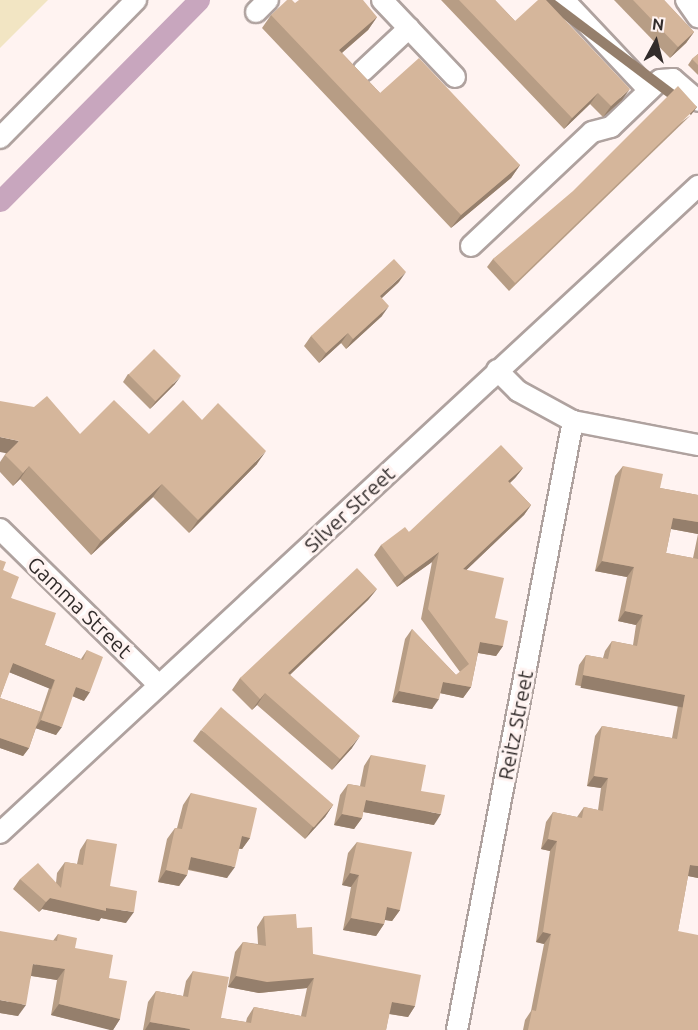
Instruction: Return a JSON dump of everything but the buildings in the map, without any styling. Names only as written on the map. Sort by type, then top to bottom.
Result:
[{"type":"street","points":[[0,138],[136,0]]},
{"type":"street","points":[[382,0],[455,77]]},
{"type":"street","points":[[564,0],[648,89]]},
{"type":"street","points":[[686,0],[698,17]]},
{"type":"street","points":[[363,71],[409,28]]},
{"type":"street","points":[[471,246],[592,132],[610,127],[648,89],[669,78],[698,101]]},
{"type":"street","name":"Silver Street","points":[[0,832],[698,186]]},
{"type":"street","points":[[497,370],[525,396],[573,421],[698,445]]},
{"type":"street","name":"Reitz Street","points":[[457,1030],[573,421]]},
{"type":"street","name":"Gamma Street","points":[[0,529],[159,685]]},
{"type":"shaded area","points":[[0,0],[48,0],[0,48]]},
{"type":"waterway","points":[[0,201],[199,0]]}]
